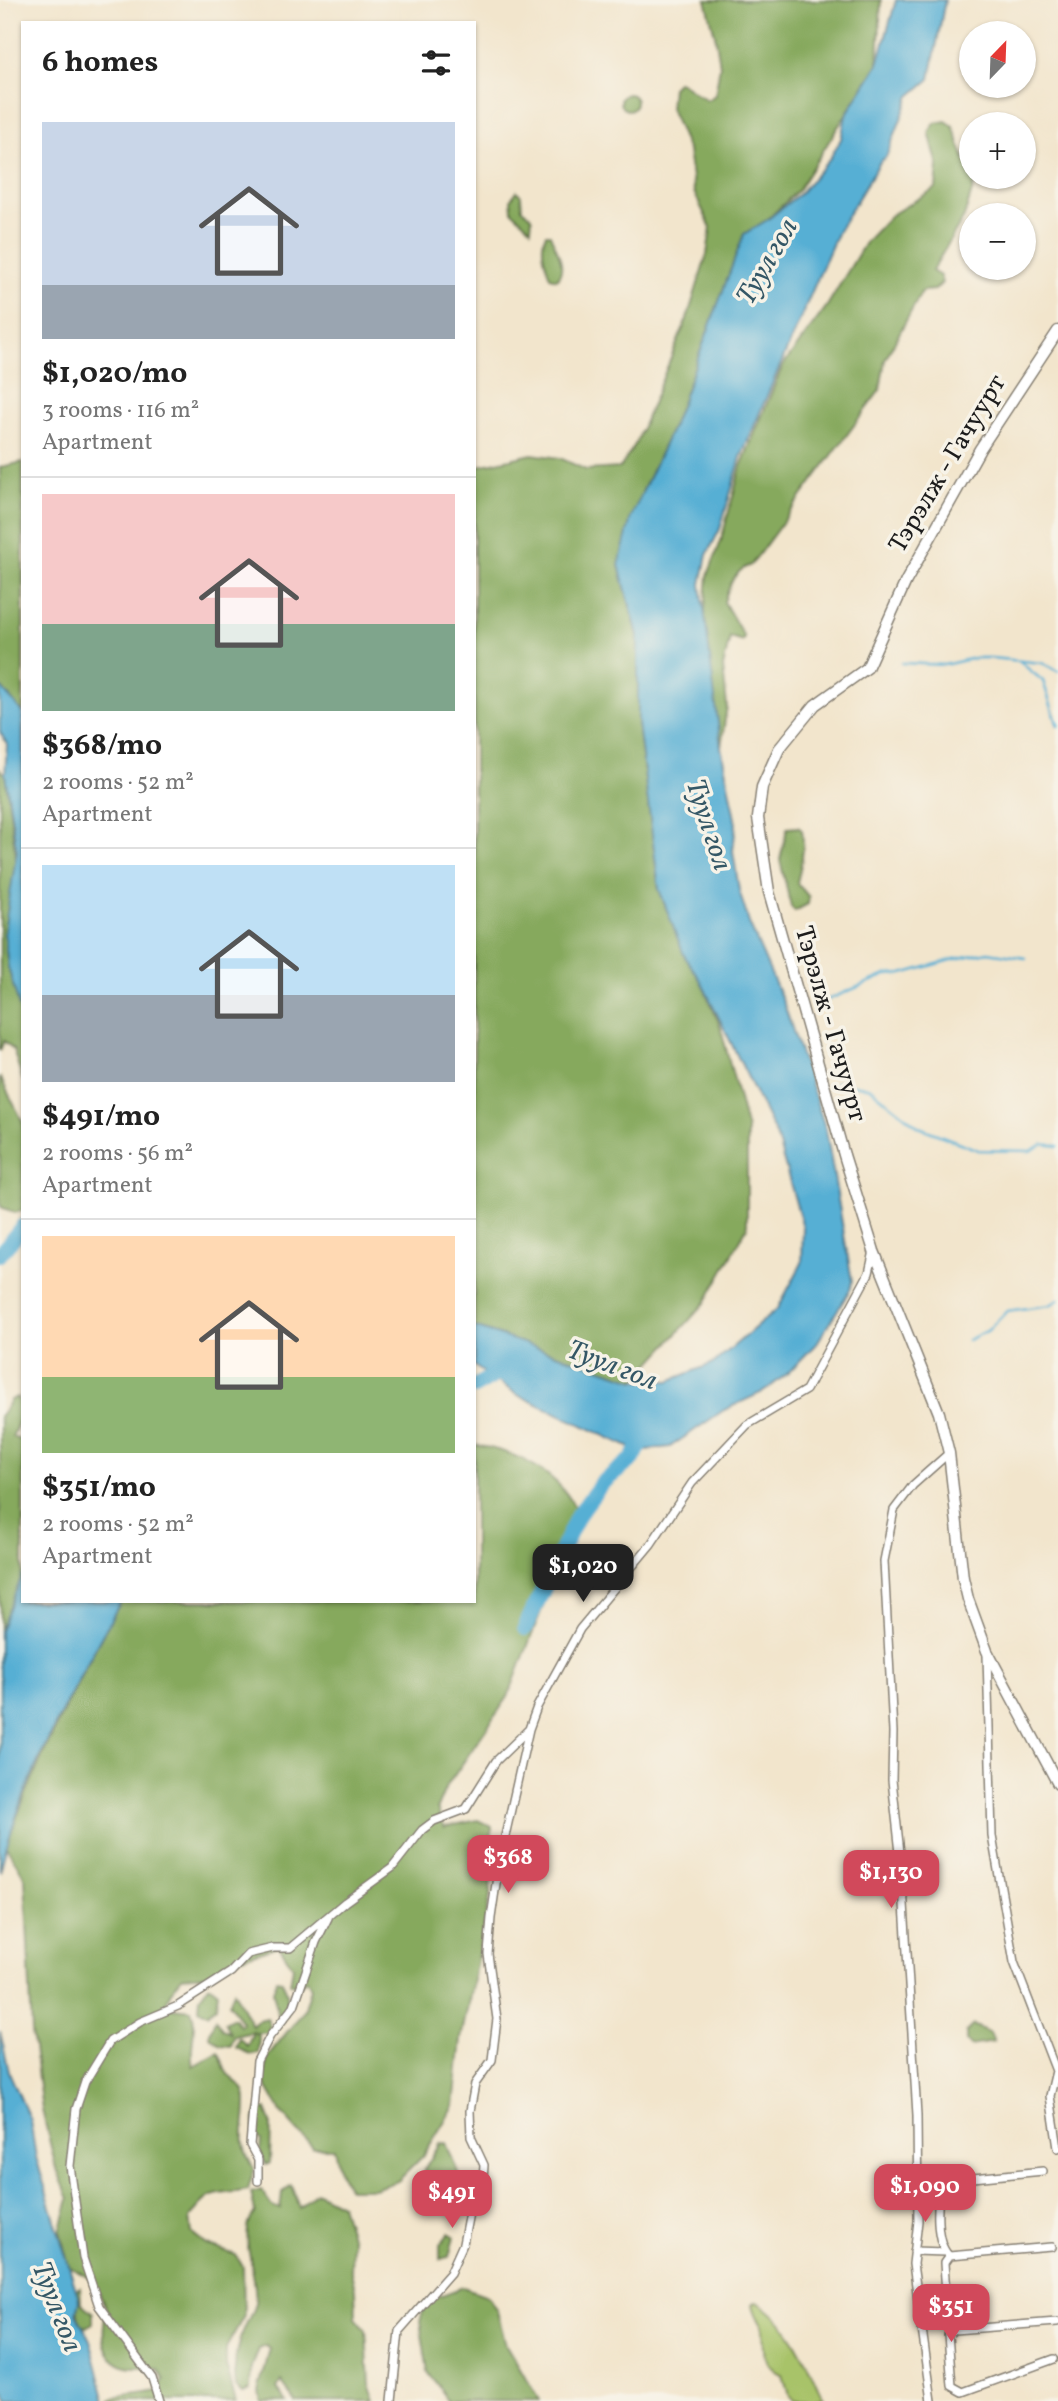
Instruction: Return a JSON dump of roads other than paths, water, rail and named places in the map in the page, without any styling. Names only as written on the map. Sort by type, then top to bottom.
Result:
[{"type":"main road","name":"Тэрэлж - Гачуурт","points":[[1058,331],[1008,403],[967,472],[906,581],[867,668],[815,705],[796,724],[771,765],[759,800],[760,841],[769,892],[874,1251],[939,1413],[949,1453],[962,1578],[987,1651],[1058,1784]]},
{"type":"street","points":[[392,2401],[399,2331],[450,2273],[463,2244],[471,2202],[483,2181],[484,2165],[471,2137],[470,2111],[475,2084],[492,2060],[497,2019],[488,1954],[491,1918],[499,1863],[529,1729],[537,1707],[580,1629],[651,1544],[692,1483],[747,1424],[806,1390],[869,1273],[874,1251]]},
{"type":"street","points":[[932,2401],[913,2264],[918,2221],[917,2115],[902,1871],[892,1780],[893,1732],[884,1561],[894,1510],[913,1485],[949,1453]]},
{"type":"street","points":[[987,1651],[992,1836],[1014,1962],[1057,2072],[1050,2096],[1058,2148]]},
{"type":"street","points":[[159,2401],[152,2378],[99,2306],[83,2258],[70,2166],[71,2133],[85,2082],[110,2041],[140,2022],[178,2006],[232,1972],[248,1954],[273,1948],[290,1948],[330,1914],[393,1868],[428,1825],[466,1810],[496,1761],[529,1729]]},
{"type":"street","points":[[258,2181],[258,2160],[250,2146],[257,2061],[270,2036],[294,2006],[316,1942],[330,1914]]},
{"type":"street","points":[[954,2330],[947,2324],[944,2263],[946,2254],[939,2220],[942,2186],[953,2180],[1042,2171]]},
{"type":"street","points":[[914,2251],[937,2255],[1052,2247]]},
{"type":"street","points":[[1054,2359],[963,2392],[952,2386],[948,2335],[954,2330],[1057,2322]]},
{"type":"water","name":"Туул гол","points":[[896,0],[945,0],[930,79],[910,96],[886,157],[880,162],[838,231],[741,457],[720,529],[707,555],[701,584],[721,747],[736,824],[733,851],[739,890],[749,923],[784,1004],[826,1130],[852,1281],[850,1290],[817,1343],[788,1373],[765,1391],[724,1410],[670,1447],[637,1451],[518,1395],[476,1367],[476,1328],[635,1380],[669,1381],[714,1363],[778,1308],[802,1263],[803,1227],[776,1135],[701,981],[684,955],[659,889],[638,724],[638,635],[619,565],[631,517],[673,425],[744,234],[767,220],[799,194],[829,160],[841,139],[846,115],[878,64]]},
{"type":"water","points":[[0,686],[21,711],[21,1013],[8,967],[4,931],[17,851],[5,774],[7,744],[0,732]]},
{"type":"water","points":[[21,1579],[21,1603],[120,1603],[51,1733],[22,1801],[0,1872],[0,1631]]},
{"type":"water","name":"Туул гол","points":[[0,2031],[9,2072],[30,2120],[36,2157],[79,2300],[76,2313],[90,2340],[106,2401],[8,2401],[0,2380]]},
{"type":"waterway","points":[[902,663],[944,665],[974,658],[991,658],[1042,663],[1058,671]]},
{"type":"waterway","points":[[1020,662],[1043,681],[1058,726]]},
{"type":"waterway","points":[[818,1004],[886,975],[902,974],[955,959],[988,952],[1026,958]]},
{"type":"waterway","points":[[836,1082],[870,1088],[919,1127],[978,1150],[1030,1151],[1043,1144],[1058,1146]]},
{"type":"waterway","points":[[0,1254],[21,1228]]},
{"type":"waterway","points":[[968,1340],[987,1331],[1007,1311],[1050,1305],[1058,1300]]},
{"type":"waterway","points":[[476,1386],[511,1366]]},
{"type":"waterway","points":[[525,1628],[578,1515],[602,1483],[633,1459],[647,1432]]}]
